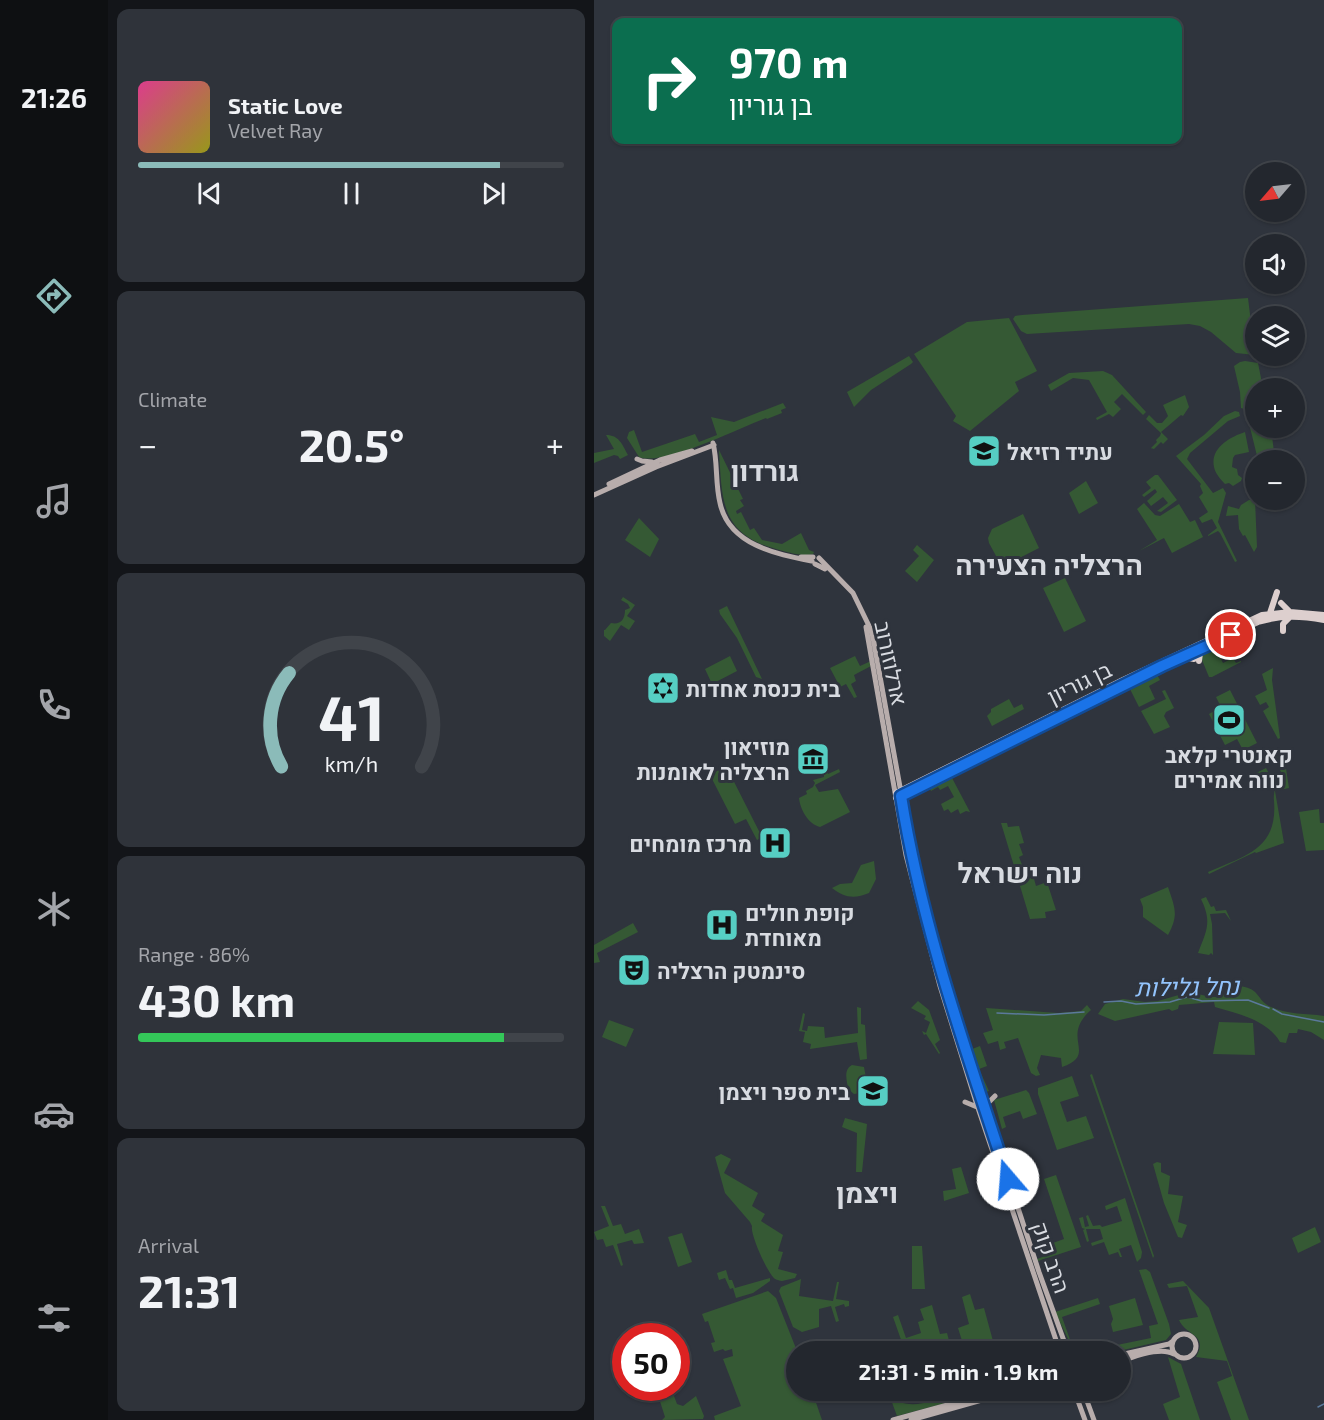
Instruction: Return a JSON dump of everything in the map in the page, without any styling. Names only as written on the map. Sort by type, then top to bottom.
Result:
[{"type":"main road","points":[[594,494],[714,444]]},
{"type":"main road","points":[[714,444],[720,503],[733,529],[756,547],[815,560]]},
{"type":"main road","points":[[629,474],[634,468],[635,459],[647,462],[660,460],[714,444]]},
{"type":"main road","points":[[714,444],[718,454],[722,502],[731,523],[756,545],[815,560]]},
{"type":"main road","points":[[702,450],[712,451],[717,458]]},
{"type":"main road","points":[[594,494],[660,460]]},
{"type":"main road","name":"ארלוזורוב","points":[[815,560],[853,593],[872,632],[897,798]]},
{"type":"main road","points":[[1276,592],[1276,616],[1324,615]]},
{"type":"main road","points":[[1281,603],[1290,614],[1324,620]]},
{"type":"main road","points":[[1283,630],[1283,624],[1290,614]]},
{"type":"main road","name":"בן גוריון","points":[[897,798],[1152,666],[1262,615],[1276,616]]},
{"type":"main road","name":"בן גוריון","points":[[897,798],[1042,726],[1053,727],[1058,718],[1173,661],[1276,616]]},
{"type":"main road","points":[[1173,661],[1196,660],[1201,650],[1207,645]]},
{"type":"main road","name":"הרב קוק","points":[[897,798],[908,861],[939,981],[972,1090],[1056,1341]]},
{"type":"main road","name":"הרב קוק","points":[[897,798],[945,985],[1064,1341]]},
{"type":"main road","points":[[934,987],[939,981]]},
{"type":"main road","points":[[972,1090],[971,1097],[965,1102],[979,1108]]},
{"type":"main road","points":[[991,1126],[987,1106],[995,1096]]},
{"type":"main road","points":[[1131,1352],[1168,1344],[1178,1336],[1185,1334],[1191,1336],[1196,1343],[1196,1350],[1185,1358],[1167,1351],[1131,1359]]},
{"type":"main road","points":[[1173,1341],[1173,1350],[1179,1357]]},
{"type":"main road","points":[[893,1420],[962,1401]]},
{"type":"main road","points":[[911,1420],[979,1401]]},
{"type":"main road","points":[[1078,1401],[1085,1420]]},
{"type":"main road","points":[[1087,1401],[1094,1420]]},
{"type":"green space","points":[[1248,298],[1249,306],[1245,306],[1245,354],[1236,353],[1211,332],[1200,326],[1189,324],[1027,334],[1021,331],[1013,319],[1015,316]]},
{"type":"green space","points":[[1009,318],[1037,371],[1015,382],[1019,391],[970,431],[953,421],[956,416],[914,354],[967,322]]},
{"type":"green space","points":[[909,356],[913,362],[911,364],[871,390],[854,407],[847,392]]},
{"type":"green space","points":[[1245,361],[1245,366],[1259,366],[1261,378],[1245,378],[1245,409],[1241,408],[1234,366]]},
{"type":"green space","points":[[1103,371],[1112,375],[1146,412],[1143,415],[1122,394],[1114,402],[1121,409],[1113,417],[1109,414],[1097,420],[1096,418],[1107,412],[1089,380],[1073,378],[1051,391],[1048,385],[1069,373]]},
{"type":"green space","points":[[1185,395],[1189,407],[1183,416],[1181,415],[1161,432],[1168,439],[1154,449],[1151,448],[1161,433],[1146,419],[1149,415],[1157,423],[1162,423],[1168,416],[1163,405]]},
{"type":"green space","points":[[783,403],[786,408],[781,410],[782,413],[702,445],[665,456],[650,459],[639,457],[627,438],[629,432],[634,430],[642,452],[695,434],[699,442],[717,435],[711,417],[734,422]]},
{"type":"green space","points":[[1235,411],[1239,412],[1240,416],[1228,421],[1190,453],[1187,459],[1213,493],[1223,488],[1226,493],[1218,522],[1237,561],[1235,562],[1218,531],[1208,536],[1217,528],[1212,519],[1202,523],[1199,518],[1208,512],[1199,497],[1203,493],[1201,484],[1176,456],[1224,416]]},
{"type":"green space","points":[[1245,432],[1249,450],[1233,458],[1232,467],[1237,469],[1238,475],[1242,478],[1233,486],[1229,483],[1225,484],[1218,476],[1214,460],[1222,444]]},
{"type":"green space","points":[[606,435],[617,438],[628,455],[620,459],[614,455],[594,463],[594,453],[614,449]]},
{"type":"green space","points":[[1253,438],[1272,438],[1274,450],[1256,450]]},
{"type":"green space","points":[[719,450],[743,499],[740,500],[744,506],[736,511],[737,514],[741,512],[750,530],[754,528],[762,540],[782,544],[801,533],[809,550],[814,552],[813,554],[794,554],[776,549],[744,534],[734,524],[724,499]]},
{"type":"green space","points":[[1158,475],[1177,500],[1161,512],[1157,511],[1168,503],[1163,497],[1151,506],[1147,501],[1157,492],[1155,489],[1144,497],[1142,495],[1151,488],[1146,482]]},
{"type":"green space","points":[[1086,481],[1098,503],[1079,514],[1069,493]]},
{"type":"green space","points":[[1245,502],[1245,510],[1255,510],[1257,547],[1254,552],[1239,529],[1238,515],[1226,516],[1228,506],[1239,509]]},
{"type":"green space","points":[[1144,503],[1155,515],[1160,516],[1179,504],[1190,522],[1195,520],[1203,537],[1172,553],[1164,538],[1139,551],[1157,540],[1137,509]]},
{"type":"green space","points":[[1023,514],[1039,548],[1002,567],[988,538],[992,529]]},
{"type":"green space","points":[[639,518],[659,539],[650,557],[625,540]]},
{"type":"green space","points":[[917,545],[934,560],[917,582],[905,571],[919,556],[913,550]]},
{"type":"green space","points":[[1065,578],[1086,621],[1064,632],[1043,588]]},
{"type":"green space","points":[[623,597],[635,605],[627,616],[635,621],[629,630],[621,625],[610,641],[604,636],[604,630],[611,623],[621,621],[625,610],[630,608],[621,600]]},
{"type":"green space","points":[[727,606],[762,679],[756,677],[737,638],[720,614],[719,610]]},
{"type":"green space","points":[[1259,624],[1254,627],[1256,631],[1217,651],[1223,663],[1233,658],[1236,663],[1241,662],[1209,677],[1202,660],[1202,651]]},
{"type":"green space","points":[[730,656],[737,671],[712,684],[705,669]]},
{"type":"green space","points":[[855,656],[860,666],[871,661],[871,666],[854,675],[856,681],[851,684],[857,697],[854,698],[846,684],[840,687],[830,668]]},
{"type":"green space","points":[[1273,668],[1272,680],[1280,738],[1278,739],[1263,711],[1269,707],[1266,702],[1260,705],[1255,696],[1267,690],[1262,674]]},
{"type":"green space","points":[[1155,671],[1160,680],[1149,686],[1155,699],[1139,707],[1128,685]]},
{"type":"green space","points":[[1165,690],[1174,708],[1166,712],[1164,716],[1170,727],[1154,734],[1141,711],[1166,699],[1162,691]]},
{"type":"green space","name":"קאנטרי קלאב נווה אמירים","points":[[1230,690],[1257,743],[1243,750],[1237,739],[1225,745],[1209,714],[1221,707],[1216,697]]},
{"type":"green space","points":[[1009,699],[1014,708],[1022,704],[1024,709],[992,726],[987,716],[991,709]]},
{"type":"green space","points":[[1283,749],[1289,788],[1275,791],[1284,843],[1255,852],[1209,874],[1208,872],[1256,849],[1271,830],[1275,787],[1274,785],[1270,787],[1260,785],[1254,774],[1266,768],[1273,781],[1283,776],[1272,754]]},
{"type":"green space","points":[[726,766],[762,837],[757,840],[746,819],[735,824],[710,775]]},
{"type":"green space","points":[[839,769],[840,772],[815,785],[819,792],[838,789],[850,812],[820,827],[805,816],[799,798],[813,787],[815,783],[813,780],[824,777],[824,771],[826,770],[828,774]]},
{"type":"green space","points":[[951,776],[970,812],[960,814],[958,809],[951,813],[948,809],[944,811],[941,804],[954,797],[948,786],[940,790],[938,787],[931,791],[928,785]]},
{"type":"green space","points":[[1319,809],[1320,823],[1324,823],[1324,850],[1306,851],[1299,812]]},
{"type":"green space","points":[[1001,823],[1007,823],[1008,827],[1019,826],[1024,843],[1019,844],[1023,855],[1019,857],[1024,870],[1031,868],[1036,886],[1047,882],[1056,910],[1045,912],[1046,918],[1030,919]]},
{"type":"green space","points":[[874,861],[876,879],[869,893],[850,897],[832,888],[840,884],[852,883],[861,865]]},
{"type":"green space","points":[[1168,887],[1175,917],[1168,935],[1143,917],[1140,899]]},
{"type":"green space","points":[[1206,897],[1216,911],[1226,910],[1231,921],[1225,913],[1210,914],[1213,955],[1198,953],[1207,926],[1201,899]]},
{"type":"green space","points":[[633,923],[638,932],[597,953],[600,962],[594,963],[594,945]]},
{"type":"green space","points":[[1240,986],[1252,990],[1266,1004],[1277,1010],[1324,1016],[1324,1040],[1311,1032],[1298,1029],[1297,1033],[1289,1033],[1286,1043],[1280,1042],[1268,1028],[1260,1023],[1243,1015],[1215,1007],[1214,1002],[1179,1005],[1178,1009],[1172,1011],[1169,1009],[1115,1021],[1098,1014],[1105,1004],[1123,999],[1158,1001],[1189,992],[1218,997]]},
{"type":"green space","points":[[918,1001],[929,1010],[940,1040],[935,1044],[939,1054],[922,1031],[926,1033],[930,1022],[924,1019],[926,1016],[911,1008]]},
{"type":"green space","points":[[1087,1005],[1091,1010],[1078,1029],[1078,1057],[1062,1067],[1061,1058],[1041,1055],[1037,1068],[1040,1075],[1036,1076],[1031,1073],[1018,1038],[1004,1042],[1006,1048],[1000,1050],[998,1041],[988,1044],[983,1033],[993,1030],[986,1008],[1058,1013],[1081,1011]]},
{"type":"green space","points":[[857,1007],[861,1008],[861,1024],[865,1025],[867,1059],[860,1060],[857,1042],[810,1049],[811,1044],[803,1042],[805,1032],[799,1031],[803,1013],[805,1014],[802,1030],[807,1031],[808,1026],[824,1027],[825,1038],[858,1033]]},
{"type":"green space","points":[[609,1020],[634,1029],[626,1047],[602,1037]]},
{"type":"green space","points":[[1219,1022],[1253,1023],[1255,1055],[1213,1054]]},
{"type":"green space","points":[[980,1046],[987,1066],[979,1069],[989,1091],[984,1093],[967,1051]]},
{"type":"green space","points":[[852,1065],[864,1067],[866,1081],[863,1091],[854,1094],[848,1089],[846,1079],[847,1070]]},
{"type":"green space","points":[[1092,1074],[1154,1256],[1153,1258],[1090,1075]]},
{"type":"green space","points":[[1072,1076],[1079,1096],[1060,1102],[1067,1122],[1086,1116],[1094,1138],[1057,1150],[1038,1088]]},
{"type":"green space","points":[[1026,1090],[1037,1114],[1023,1119],[1020,1111],[1003,1117],[1006,1127],[1002,1129],[994,1100]]},
{"type":"green space","points":[[845,1118],[867,1124],[862,1172],[856,1172],[857,1133],[842,1127]]},
{"type":"green space","points":[[721,1154],[731,1159],[724,1173],[758,1193],[752,1206],[765,1214],[761,1221],[783,1235],[778,1251],[783,1252],[778,1269],[797,1274],[795,1278],[782,1281],[775,1279],[770,1273],[756,1244],[750,1222],[725,1193],[715,1157]]},
{"type":"green space","points":[[1161,1163],[1161,1172],[1170,1176],[1168,1194],[1183,1196],[1178,1222],[1187,1225],[1182,1238],[1178,1237],[1164,1203],[1153,1164]]},
{"type":"green space","points":[[961,1167],[969,1193],[944,1201],[943,1191],[956,1189],[952,1169]]},
{"type":"green space","points":[[1056,1175],[1081,1247],[1038,1261],[1037,1259],[1053,1253],[1050,1244],[1064,1239],[1044,1179]]},
{"type":"green space","points":[[1125,1198],[1142,1252],[1137,1262],[1131,1245],[1119,1249],[1122,1257],[1118,1252],[1109,1255],[1104,1242],[1092,1246],[1091,1243],[1103,1239],[1100,1229],[1086,1229],[1089,1241],[1087,1242],[1083,1230],[1085,1229],[1082,1228],[1079,1218],[1083,1217],[1085,1227],[1089,1226],[1086,1216],[1088,1215],[1093,1226],[1102,1227],[1122,1221],[1117,1206],[1106,1210],[1105,1206]]},
{"type":"green space","points":[[601,1206],[605,1206],[613,1226],[621,1224],[625,1234],[639,1229],[644,1243],[634,1244],[632,1240],[617,1244],[623,1265],[621,1266],[613,1245],[606,1247],[603,1239],[597,1240],[594,1232],[609,1226]]},
{"type":"green space","points":[[1315,1227],[1321,1242],[1298,1253],[1292,1238]]},
{"type":"green space","points":[[682,1233],[692,1262],[678,1267],[668,1237]]},
{"type":"green space","points":[[912,1246],[922,1246],[925,1289],[912,1289]]},
{"type":"green space","points":[[1146,1269],[1150,1272],[1171,1334],[1166,1340],[1131,1348],[1131,1342],[1151,1338],[1149,1326],[1158,1324],[1139,1270]]},
{"type":"green space","points":[[726,1270],[735,1288],[770,1278],[770,1281],[753,1293],[736,1298],[733,1288],[730,1289],[725,1278],[719,1280],[717,1273]]},
{"type":"green space","points":[[801,1279],[799,1296],[833,1301],[837,1282],[839,1282],[836,1299],[849,1301],[849,1306],[845,1307],[844,1304],[835,1307],[839,1321],[836,1322],[831,1306],[819,1309],[819,1327],[802,1332],[793,1327],[779,1291],[781,1287]]},
{"type":"green space","points":[[1183,1281],[1209,1308],[1249,1420],[1231,1420],[1217,1382],[1232,1376],[1227,1361],[1196,1357],[1200,1344],[1198,1339],[1179,1320],[1198,1317],[1187,1286],[1169,1288],[1167,1284]]},
{"type":"green space","points":[[768,1291],[776,1298],[793,1341],[786,1341],[786,1401],[815,1401],[822,1420],[715,1420],[714,1416],[741,1406],[723,1359],[733,1356],[732,1349],[714,1352],[711,1343],[715,1342],[708,1321],[705,1322],[702,1314]]},
{"type":"green space","points":[[970,1294],[975,1310],[984,1308],[993,1341],[962,1341],[958,1328],[969,1324],[962,1297]]},
{"type":"green space","points":[[1098,1298],[1100,1304],[1062,1317],[1070,1341],[1055,1312]]},
{"type":"green space","points":[[1135,1298],[1143,1325],[1113,1332],[1111,1324],[1113,1319],[1109,1306]]},
{"type":"green space","points":[[932,1305],[940,1334],[947,1333],[949,1341],[901,1341],[893,1317],[898,1315],[906,1338],[921,1333],[918,1322],[924,1320],[920,1309]]},
{"type":"green space","points":[[1168,1357],[1181,1364],[1200,1420],[1169,1420],[1163,1404],[1180,1397]]},
{"type":"green space","points":[[696,1396],[704,1416],[703,1419],[662,1420],[665,1417],[660,1401],[676,1401],[677,1404],[683,1406]]},
{"type":"green space","points":[[891,1401],[920,1404],[931,1401],[953,1401],[897,1416]]},
{"type":"waterway","name":"נחל גלילות","points":[[1104,1002],[1121,1001],[1136,1004],[1170,1002],[1187,997],[1202,1001],[1248,1000],[1269,1008]]},
{"type":"waterway","name":"נחל גלילות","points":[[1273,1009],[1282,1014],[1324,1022]]},
{"type":"waterway","name":"נחל גלילות","points":[[997,1013],[1044,1015],[1084,1012]]},
{"type":"waterway","points":[[1318,1407],[1324,1404]]},
{"type":"place","name":"עתיד רזיאל","points":[[984,451]]},
{"type":"place","name":"בית כנסת אחדות","points":[[663,688]]},
{"type":"place","name":"קאנטרי קלאב נווה אמירים","points":[[1229,720]]},
{"type":"place","name":"מוזיאון הרצליה לאומנות","points":[[813,759]]},
{"type":"place","name":"מרכז מומחים","points":[[775,843]]},
{"type":"place","name":"קופת חולים מאוחדת","points":[[722,925]]},
{"type":"place","name":"סינמטק הרצליה","points":[[634,970]]},
{"type":"place","name":"בית ספר ויצמן","points":[[873,1091]]},
{"type":"district","name":"גורדון","points":[[765,470]]},
{"type":"district","name":"הרצליה הצעירה","points":[[1049,564]]},
{"type":"district","name":"נוה ישראל","points":[[1020,872]]},
{"type":"district","name":"ויצמן","points":[[867,1192]]},
{"type":"route","points":[[1008,1179],[945,985],[914,866],[901,796],[1162,666],[1231,635]]}]
